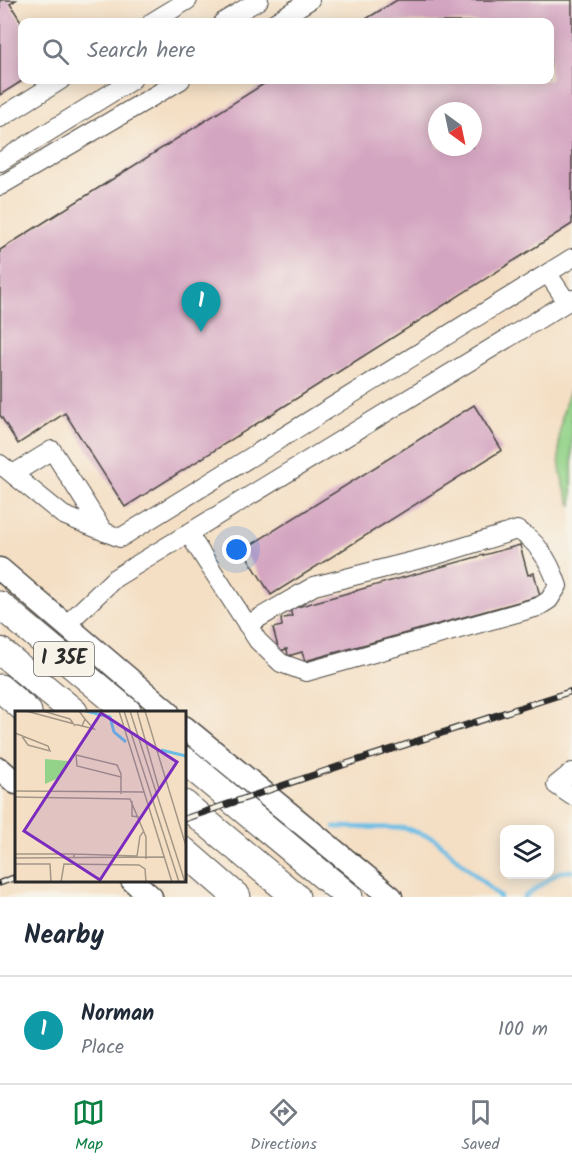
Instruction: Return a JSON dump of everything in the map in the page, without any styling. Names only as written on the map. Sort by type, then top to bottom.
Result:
[{"type":"highway","name":"I 35E","points":[[0,605],[127,711]]},
{"type":"highway","points":[[0,651],[74,711]]},
{"type":"highway","name":"I 35E","points":[[0,688],[27,711]]},
{"type":"highway","points":[[186,762],[349,897]]},
{"type":"highway","points":[[186,806],[296,897]]},
{"type":"highway","points":[[186,852],[237,897]]},
{"type":"main road","points":[[0,569],[167,711]]},
{"type":"main road","points":[[186,729],[391,897]]},
{"type":"main road","points":[[0,769],[15,782]]},
{"type":"main road","points":[[134,882],[151,897]]},
{"type":"lane","points":[[159,18],[188,0]]},
{"type":"lane","points":[[230,18],[260,0]]},
{"type":"lane","points":[[281,18],[310,0]]},
{"type":"lane","points":[[0,118],[55,84]]},
{"type":"lane","points":[[0,162],[126,84]]},
{"type":"lane","points":[[0,186],[174,84]]},
{"type":"lane","points":[[105,532],[52,450],[6,469],[63,515],[105,532],[120,538],[572,258]]},
{"type":"lane","points":[[66,625],[115,578],[569,300],[548,274]]},
{"type":"lane","points":[[188,533],[247,625],[258,641],[281,663],[306,672],[538,607],[549,600],[558,586],[552,568],[528,536],[517,530],[437,555],[314,586],[247,625]]},
{"type":"lane","points":[[572,772],[556,785],[572,796]]},
{"type":"green space","points":[[572,385],[572,506],[562,477],[559,445],[563,414]]},
{"type":"building","points":[[0,0],[16,0],[10,4],[19,18],[18,84],[0,95]]},
{"type":"building","points":[[397,0],[572,0],[572,224],[125,507],[65,413],[18,444],[0,415],[0,250],[264,84],[554,84],[554,18],[368,18]]},
{"type":"building","points":[[474,405],[502,450],[271,595],[243,550]]},
{"type":"building","points":[[520,545],[528,575],[534,573],[540,596],[305,661],[302,652],[288,656],[287,649],[279,651],[273,628],[282,626],[281,619],[292,616],[290,609]]},
{"type":"waterway","points":[[334,827],[404,828],[434,838],[500,897]]},
{"type":"waterway","points":[[524,897],[559,872],[572,871]]},
{"type":"railway","points":[[186,818],[572,691]]},
{"type":"railway","points":[[0,883],[15,877]]},
{"type":"place","name":"Norman","points":[[201,332]]}]
